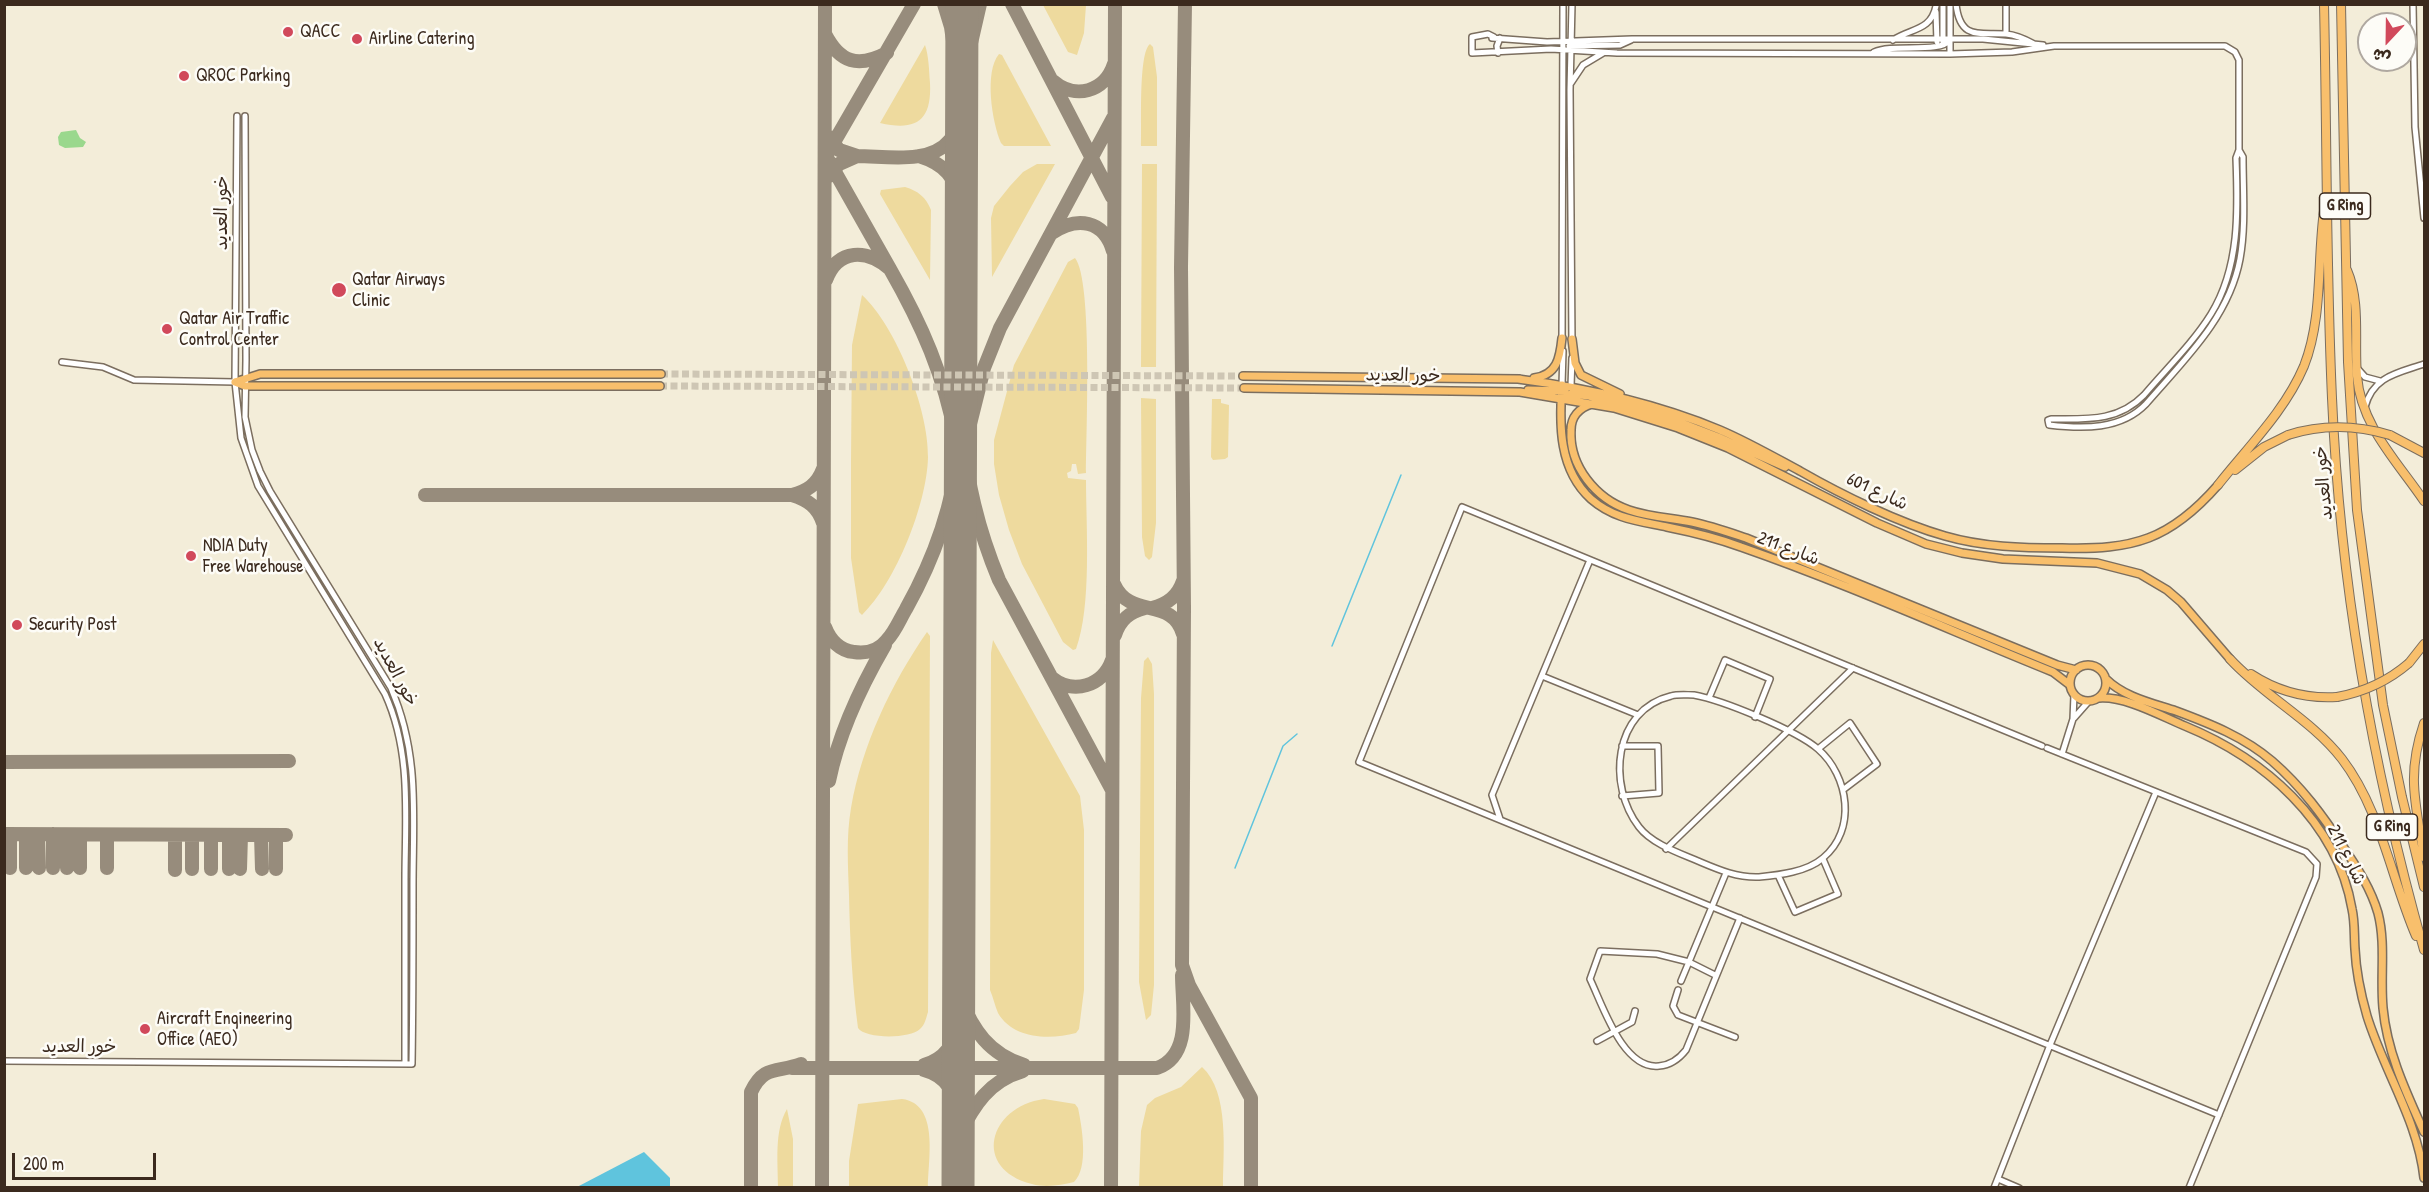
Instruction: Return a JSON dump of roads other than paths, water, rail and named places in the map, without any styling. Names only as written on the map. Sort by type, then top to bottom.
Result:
[{"type":"highway","name":"خور العديد","points":[[2324,4],[2332,399],[2349,585],[2365,702],[2377,761],[2424,950]]},
{"type":"highway","name":"خور العديد","points":[[2341,4],[2345,266],[2351,441],[2357,510],[2372,628],[2391,741],[2424,887]]},
{"type":"highway","points":[[2218,485],[2280,409],[2304,366],[2315,317],[2321,235],[2328,189]]},
{"type":"highway","points":[[2345,266],[2353,287],[2358,385],[2364,408],[2379,440],[2424,501]]},
{"type":"highway","points":[[2218,485],[2251,456],[2288,435],[2327,426],[2364,428],[2390,435],[2424,453]]},
{"type":"highway","points":[[2230,658],[2251,674],[2274,687],[2304,696],[2337,698],[2371,688],[2393,676],[2409,663],[2424,644]]},
{"type":"highway","points":[[2230,658],[2244,674],[2324,740],[2352,773],[2369,806],[2424,956]]},
{"type":"highway","points":[[2424,723],[2415,757],[2413,789],[2416,819],[2424,857]]},
{"type":"main road","points":[[1243,376],[1518,379],[1542,377],[1553,370],[1559,358],[1562,338]]},
{"type":"main road","points":[[1572,339],[1575,363],[1581,375],[1628,399]]},
{"type":"main road","points":[[235,382],[260,374],[661,374]]},
{"type":"main road","points":[[1518,379],[1659,414],[1801,472]]},
{"type":"main road","points":[[235,382],[245,386],[660,386]]},
{"type":"main road","points":[[1562,391],[1571,386]]},
{"type":"main road","name":"شارع 601","points":[[1571,386],[1628,399],[1720,430],[1888,514],[1962,540],[2002,546],[2108,548],[2154,537],[2182,521],[2218,485]]},
{"type":"main road","name":"خور العديد","points":[[1244,388],[1562,391]]},
{"type":"main road","name":"شارع 601","points":[[1562,391],[1594,403],[1658,421],[1713,442],[1876,523],[1926,544],[1962,553],[2003,559],[2113,566],[2154,581],[2193,612],[2230,658]]},
{"type":"main road","name":"شارع 211","points":[[1562,391],[1563,448],[1569,469],[1586,494],[1610,512],[1630,520],[1689,532],[1742,547],[2053,672],[2070,685]]},
{"type":"main road","name":"شارع 211","points":[[1594,403],[1579,410],[1572,422],[1570,435],[1573,453],[1588,481],[1598,492],[1617,506],[1639,513],[1706,525],[1746,538],[2061,667],[2076,670]]},
{"type":"main road","points":[[2085,665],[2092,665],[2101,670],[2106,679],[2106,689],[2099,698],[2089,701],[2074,695],[2070,685],[2071,676],[2076,670],[2085,665]]},
{"type":"main road","name":"شارع 211","points":[[2106,679],[2123,692],[2216,726],[2249,744],[2291,778],[2324,817],[2363,877],[2375,904],[2383,945],[2382,990],[2386,1031],[2396,1065],[2424,1132]]},
{"type":"main road","name":"شارع 211","points":[[2099,698],[2119,700],[2202,733],[2234,749],[2282,786],[2299,804],[2321,834],[2333,854],[2348,890],[2354,918],[2357,969],[2363,1002],[2376,1042],[2415,1134],[2424,1178]]},
{"type":"street","points":[[1562,391],[1563,4]]},
{"type":"street","points":[[1571,386],[1572,4]]},
{"type":"street","points":[[1942,44],[1950,4]]},
{"type":"street","points":[[1956,4],[1959,20],[1970,32],[1980,35],[2006,34],[2036,44]]},
{"type":"street","points":[[2006,4],[2006,34]]},
{"type":"street","points":[[2413,4],[2416,143],[2424,218]]},
{"type":"street","points":[[1893,40],[1924,27],[1938,5]]},
{"type":"street","points":[[1938,5],[1942,44],[1950,54]]},
{"type":"street","points":[[1950,54],[1942,44],[1893,40],[1632,39],[1571,46],[1563,51],[1472,53],[1472,36],[1538,42],[1564,40],[1571,46],[1605,52],[1873,53],[1888,48],[1942,44],[1988,40],[2054,46],[2220,46],[2232,50],[2238,56],[2240,64],[2234,252],[2227,282],[2211,315],[2144,395],[2132,406],[2117,414],[2101,418],[2051,419],[2048,420],[2049,425],[2101,426],[2133,415],[2146,404],[2215,321],[2230,292],[2241,250],[2243,157],[2239,150]]},
{"type":"street","points":[[1497,38],[1498,53]]},
{"type":"street","points":[[1950,54],[2012,52],[2054,46]]},
{"type":"street","points":[[1570,84],[1583,65],[1605,52]]},
{"type":"street","name":"خور العديد","points":[[237,116],[235,382],[241,438],[258,486],[385,694],[400,737],[404,762],[405,797],[405,1064]]},
{"type":"street","name":"خور العديد","points":[[4,1061],[412,1064],[413,772],[408,737],[391,688],[265,481],[252,450],[244,405],[245,116]]},
{"type":"street","points":[[62,362],[103,367],[134,380],[235,382]]},
{"type":"street","points":[[2364,408],[2372,389],[2380,381],[2424,364]]},
{"type":"street","points":[[2357,368],[2365,376],[2380,381]]},
{"type":"street","points":[[2189,1188],[2219,1115],[2316,878],[2317,864],[2306,852],[1462,507],[1359,762],[2219,1115]]},
{"type":"street","points":[[1500,819],[1492,795],[1590,560]]},
{"type":"street","points":[[1709,698],[1725,660],[1770,679],[1755,717]]},
{"type":"street","points":[[1667,849],[1853,668]]},
{"type":"street","points":[[1542,676],[1638,715]]},
{"type":"street","points":[[1694,695],[1709,698],[1788,731],[1818,749],[1833,768],[1844,789],[1846,808],[1843,826],[1838,840],[1823,859],[1778,875],[1754,877],[1726,873],[1667,849],[1640,829],[1629,811],[1618,772],[1622,746],[1628,728],[1638,715],[1655,702],[1672,696],[1694,695]]},
{"type":"street","points":[[2062,754],[2073,719],[2074,695]]},
{"type":"street","points":[[2073,719],[2089,701]]},
{"type":"street","points":[[1818,749],[1850,723],[1877,764],[1844,789]]},
{"type":"street","points":[[1622,746],[1658,746],[1659,793],[1623,796]]},
{"type":"street","points":[[1994,1188],[2050,1045],[2156,792]]},
{"type":"street","points":[[1778,875],[1795,912],[1838,894],[1823,859]]},
{"type":"street","points":[[1681,981],[1726,873]]},
{"type":"street","points":[[1715,975],[1689,962],[1657,954],[1600,951],[1590,979],[1627,1053],[1640,1064],[1650,1067],[1667,1065],[1680,1058],[1686,1050],[1740,918]]},
{"type":"street","points":[[1678,990],[1673,1006],[1678,1015],[1735,1037]]},
{"type":"street","points":[[1597,1041],[1632,1022],[1635,1011]]},
{"type":"street","points":[[1998,1179],[2019,1188]]},
{"type":"water","points":[[644,1152],[670,1178],[670,1187],[577,1187]]},
{"type":"waterway","points":[[1332,646],[1401,475]]},
{"type":"waterway","points":[[1235,868],[1283,746],[1297,734]]},
{"type":"tunnel","points":[[661,374],[1243,376]]},
{"type":"tunnel","points":[[660,386],[1244,388]]},
{"type":"place","name":"QACC","points":[[288,32]]},
{"type":"place","name":"Airline Catering","points":[[357,39]]},
{"type":"place","name":"QROC Parking","points":[[184,76]]},
{"type":"place","name":"Qatar Airways Clinic","points":[[339,290]]},
{"type":"place","name":"Qatar Air Traffic Control Center","points":[[167,329]]},
{"type":"place","name":"NDIA Duty Free Warehouse","points":[[191,556]]},
{"type":"place","name":"Security Post","points":[[17,625]]},
{"type":"place","name":"Aircraft Engineering Office (AEO)","points":[[145,1029]]}]
